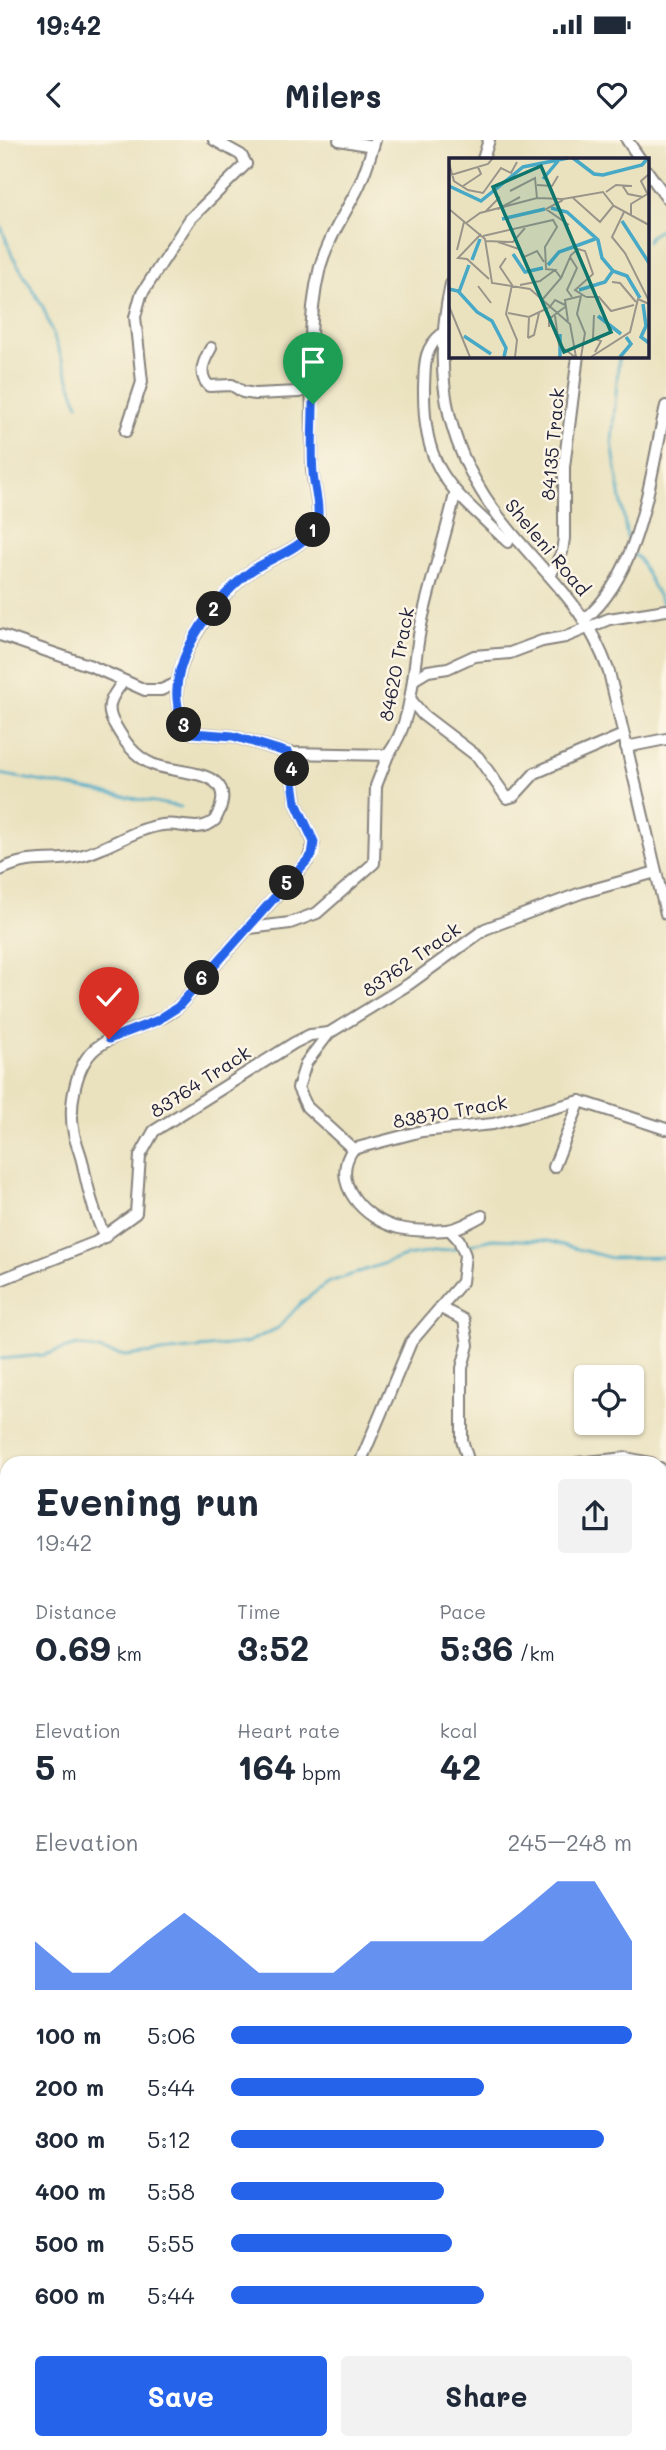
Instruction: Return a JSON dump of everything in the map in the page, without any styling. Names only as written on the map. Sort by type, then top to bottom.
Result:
[{"type":"street","points":[[126,431],[142,382],[135,317],[141,295],[190,219],[246,164],[242,155],[214,140]]},
{"type":"street","points":[[340,140],[374,143],[366,171],[321,265],[312,320],[312,471],[318,515],[316,524],[295,545],[235,585],[197,634],[175,684],[177,713],[192,733],[233,736],[289,753],[388,755]]},
{"type":"street","points":[[482,158],[489,140]]},
{"type":"street","points":[[627,140],[639,158]]},
{"type":"street","points":[[648,172],[666,197]]},
{"type":"street","name":"Sheleni Road","points":[[449,295],[442,334],[441,379],[456,441],[487,500],[510,532],[551,574],[587,623],[609,672],[666,914]]},
{"type":"street","points":[[442,334],[426,352],[424,417],[431,451],[455,494],[508,542]]},
{"type":"street","points":[[211,348],[202,368],[205,382],[209,386],[232,385],[243,392],[255,394],[299,392],[312,388]]},
{"type":"street","name":"84135 Track","points":[[551,574],[562,552],[564,538],[564,467],[578,357]]},
{"type":"street","points":[[587,623],[617,578],[641,520],[666,406]]},
{"type":"street","points":[[652,474],[666,460]]},
{"type":"street","name":"84620 Track","points":[[250,928],[290,923],[317,913],[374,863],[376,786],[388,755],[397,743],[410,699],[426,602],[455,494]]},
{"type":"street","points":[[413,680],[428,671],[448,668],[466,659],[510,653],[587,623],[666,610]]},
{"type":"street","points":[[0,635],[92,666],[123,682],[155,690],[175,684]]},
{"type":"street","points":[[0,870],[34,858],[78,857],[149,827],[165,824],[200,827],[215,820],[221,797],[219,785],[215,780],[153,764],[133,752],[125,741],[108,710],[108,703],[123,682]]},
{"type":"street","points":[[410,699],[423,715],[478,757],[507,798],[514,796],[535,773],[623,735]]},
{"type":"street","points":[[626,747],[666,739]]},
{"type":"street","points":[[105,1237],[95,1214],[73,1133],[74,1100],[80,1071],[88,1055],[109,1039],[156,1021],[178,1007],[301,870],[314,848],[312,837],[296,803],[289,753]]},
{"type":"street","name":"83762 Track","points":[[353,1149],[307,1107],[298,1088],[306,1063],[329,1033],[409,984],[485,929],[592,889],[656,872]]},
{"type":"street","name":"83764 Track","points":[[0,1280],[105,1237],[136,1213],[140,1156],[154,1131],[283,1049],[310,1035],[329,1033]]},
{"type":"street","points":[[554,1167],[580,1101],[666,1129]]},
{"type":"street","name":"83870 Track","points":[[353,1149],[422,1131],[493,1124],[580,1101]]},
{"type":"street","points":[[353,1149],[345,1168],[348,1191],[362,1207],[387,1223],[410,1229],[450,1230],[482,1216]]},
{"type":"street","points":[[363,1456],[411,1342],[457,1290],[464,1266],[463,1247],[450,1230]]},
{"type":"street","points":[[441,1308],[464,1320],[468,1345],[462,1368],[462,1440],[467,1456]]},
{"type":"waterway","points":[[0,224],[12,255],[43,307],[78,404]]},
{"type":"waterway","points":[[648,240],[666,226]]},
{"type":"waterway","points":[[619,357],[612,443],[628,544]]},
{"type":"waterway","points":[[632,553],[639,559],[664,607]]},
{"type":"waterway","points":[[0,774],[181,807]]},
{"type":"waterway","points":[[466,1246],[492,1239],[548,1241],[611,1258],[666,1257]]},
{"type":"waterway","points":[[0,1359],[44,1355],[77,1345],[125,1356],[246,1343],[278,1328],[301,1303],[327,1283],[406,1256],[460,1248]]},
{"type":"route","points":[[109,1039],[156,1021],[178,1007],[312,855],[314,842],[296,803],[289,753],[233,736],[192,733],[177,713],[175,684],[187,651],[197,634],[235,585],[250,572],[295,545],[313,530],[316,524],[318,515],[312,471],[313,404]]}]
